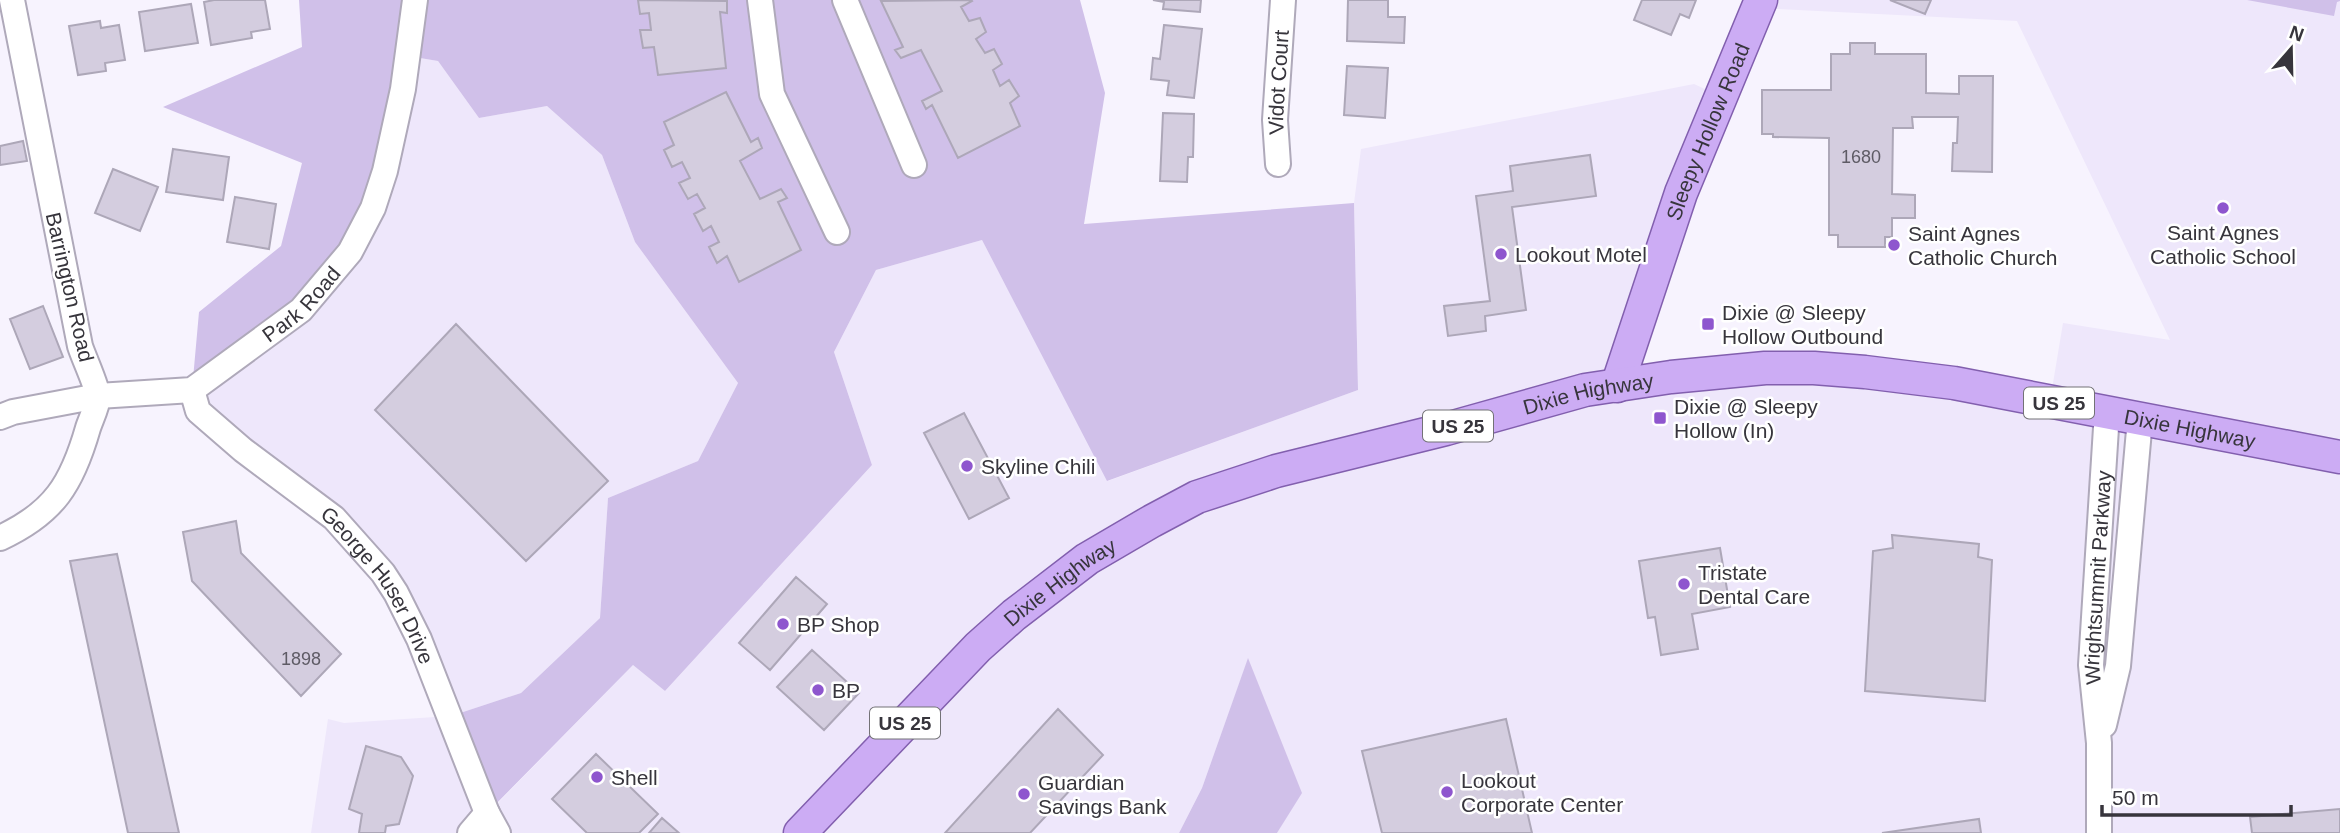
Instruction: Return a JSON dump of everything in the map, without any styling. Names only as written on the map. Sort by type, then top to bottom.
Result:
[{"type":"main road","name":"Sleepy Hollow Road","points":[[1617,386],[1681,193],[1761,0]]},
{"type":"main road","name":"Dixie Highway","points":[[800,833],[978,646],[1087,559],[1197,497],[1276,471],[1446,429],[1585,390],[1671,377],[1765,368],[1814,368],[1954,383],[2340,457]]},
{"type":"main road","points":[[831,800],[834,833]]},
{"type":"street","name":"Barrington Road","points":[[12,0],[80,346],[98,396]]},
{"type":"street","name":"Park Road","points":[[192,390],[300,310],[350,251],[373,208],[385,171],[403,89],[415,0]]},
{"type":"street","points":[[760,0],[772,94],[837,232]]},
{"type":"street","points":[[845,0],[914,165]]},
{"type":"street","name":"Vidot Court","points":[[1278,163],[1275,120],[1283,0]]},
{"type":"street","points":[[0,417],[13,412],[98,396],[192,390]]},
{"type":"street","name":"George Huser Drive","points":[[192,390],[198,411],[243,450],[334,517],[383,573],[419,639],[493,823]]},
{"type":"street","points":[[0,538],[27,525],[58,496],[71,476],[82,449],[98,396]]},
{"type":"street","name":"Wrightsummit Parkway","points":[[2099,833],[2099,743],[2091,665],[2107,412]]},
{"type":"street","name":"Wrightsummit Parkway","points":[[2099,743],[2118,666],[2140,419]]},
{"type":"street","points":[[470,833],[493,823]]},
{"type":"shaded area","points":[[299,0],[1080,0],[1105,93],[1084,224],[1354,203],[1358,390],[1107,481],[982,240],[876,270],[834,352],[872,465],[665,691],[633,665],[487,813],[451,716],[521,693],[600,618],[608,498],[698,461],[738,383],[635,242],[602,155],[547,106],[479,118],[438,61],[408,56],[350,252],[192,390],[199,312],[281,246],[302,163],[163,107],[302,47]]},
{"type":"shaded area","points":[[1761,0],[2340,0],[2340,833],[1277,833],[1301,792],[1248,659],[1202,788],[1179,833],[311,833],[328,719],[344,723],[450,716],[396,593],[192,390],[407,56],[438,61],[479,118],[547,106],[602,155],[635,242],[738,383],[698,461],[608,498],[600,618],[521,693],[451,716],[488,813],[633,665],[665,691],[872,465],[834,352],[876,270],[982,240],[1108,481],[1358,390],[1354,203],[1361,149],[1694,84],[1722,97],[1618,386],[1765,368],[2050,401],[2063,323],[2170,340],[2017,21],[1758,8]]},
{"type":"shaded area","points":[[2247,0],[2340,1],[2337,2],[2334,16]]},
{"type":"shaded area","points":[[1248,658],[1302,793],[1277,833],[1179,833],[1202,788]]},
{"type":"building","points":[[265,0],[270,29],[251,32],[252,38],[211,45],[204,2]]},
{"type":"building","points":[[638,0],[727,1],[727,13],[720,12],[726,68],[658,75],[654,47],[643,48],[640,30],[651,30],[649,13],[640,14]]},
{"type":"building","points":[[971,0],[961,7],[969,21],[980,18],[986,32],[976,39],[985,53],[994,49],[1002,64],[993,70],[1000,86],[1009,80],[1019,96],[1010,103],[1020,126],[958,158],[932,105],[926,109],[922,101],[942,91],[921,50],[901,58],[895,50],[903,47],[881,1]]},
{"type":"building","points":[[1153,0],[1201,0],[1200,12],[1163,9],[1164,2]]},
{"type":"building","points":[[1348,0],[1388,0],[1388,17],[1405,17],[1404,43],[1347,41]]},
{"type":"building","points":[[1642,0],[1696,0],[1689,18],[1680,14],[1671,35],[1634,20]]},
{"type":"building","points":[[1890,0],[1931,0],[1925,14]]},
{"type":"building","points":[[191,4],[198,43],[145,51],[139,12]]},
{"type":"building","points":[[100,21],[101,28],[119,25],[125,60],[105,63],[106,71],[78,75],[69,26]]},
{"type":"building","points":[[1164,25],[1202,29],[1194,98],[1167,95],[1169,81],[1151,79],[1153,58],[1160,59]]},
{"type":"building","points":[[1850,43],[1875,43],[1875,54],[1926,54],[1926,93],[1959,94],[1959,76],[1993,76],[1992,172],[1952,171],[1958,117],[1912,117],[1913,128],[1893,128],[1892,194],[1915,195],[1915,218],[1892,218],[1892,237],[1885,237],[1885,247],[1838,247],[1838,235],[1829,235],[1829,138],[1773,137],[1773,134],[1762,134],[1762,90],[1831,90],[1831,54],[1850,54]]},
{"type":"building","points":[[1347,66],[1388,68],[1385,118],[1344,115]]},
{"type":"building","points":[[726,92],[751,142],[758,138],[762,148],[740,161],[760,199],[781,189],[787,198],[778,202],[801,250],[739,282],[727,256],[717,263],[709,247],[719,242],[711,226],[703,231],[694,214],[705,208],[697,194],[688,199],[679,183],[690,178],[682,162],[672,167],[664,150],[674,145],[664,122]]},
{"type":"building","points":[[1163,113],[1194,114],[1193,157],[1188,157],[1187,182],[1160,181]]},
{"type":"building","points":[[23,141],[27,161],[0,165],[0,146]]},
{"type":"building","points":[[173,149],[229,157],[223,200],[166,192]]},
{"type":"building","name":"Lookout Motel","points":[[1590,155],[1596,196],[1512,207],[1526,310],[1485,316],[1486,331],[1448,336],[1444,306],[1490,301],[1476,196],[1513,191],[1510,166]]},
{"type":"building","points":[[113,169],[158,187],[140,231],[95,213]]},
{"type":"building","points":[[235,197],[276,204],[269,249],[227,242]]},
{"type":"building","points":[[43,306],[63,357],[30,369],[10,319]]},
{"type":"building","points":[[456,324],[608,481],[526,561],[375,410]]},
{"type":"building","name":"Skyline Chili","points":[[964,413],[1009,498],[969,519],[924,433]]},
{"type":"building","points":[[236,521],[241,553],[341,654],[301,696],[192,581],[183,532]]},
{"type":"building","points":[[1892,535],[1979,544],[1978,557],[1992,560],[1985,701],[1865,691],[1873,551],[1893,548]]},
{"type":"building","name":"Tristate Dental Care","points":[[1720,548],[1730,607],[1692,614],[1698,649],[1661,655],[1655,617],[1648,618],[1639,561]]},
{"type":"building","points":[[117,554],[179,833],[128,833],[70,561]]},
{"type":"building","name":"BP Shop","points":[[796,577],[827,604],[770,670],[739,643]]},
{"type":"building","name":"BP","points":[[812,650],[859,693],[824,730],[777,687]]},
{"type":"building","name":"Guardian Savings Bank","points":[[1058,709],[1103,755],[1030,833],[945,833]]},
{"type":"building","name":"Lookout Corporate Center","points":[[1506,719],[1532,833],[1382,833],[1362,751]]},
{"type":"building","points":[[366,746],[401,757],[413,776],[399,824],[386,826],[385,833],[359,833],[362,814],[349,809]]},
{"type":"building","name":"Shell","points":[[596,754],[658,814],[639,833],[587,833],[552,799]]},
{"type":"building","points":[[2340,809],[2340,833],[2252,833],[2250,817]]},
{"type":"building","name":"Shell","points":[[662,818],[679,833],[649,833]]},
{"type":"building","points":[[1979,819],[1981,833],[1882,833]]},
{"type":"place","name":"Saint Agnes Catholic School","points":[[2223,208]]},
{"type":"place","name":"Saint Agnes Catholic Church","points":[[1894,245]]},
{"type":"place","name":"Lookout Motel","points":[[1501,254]]},
{"type":"place","name":"Dixie @ Sleepy Hollow Outbound","points":[[1708,324]]},
{"type":"place","name":"Dixie @ Sleepy Hollow (In)","points":[[1660,418]]},
{"type":"place","name":"Skyline Chili","points":[[967,466]]},
{"type":"place","name":"Tristate Dental Care","points":[[1684,584]]},
{"type":"place","name":"BP Shop","points":[[783,624]]},
{"type":"place","name":"BP","points":[[818,690]]},
{"type":"place","name":"Shell","points":[[597,777]]},
{"type":"place","name":"Lookout Corporate Center","points":[[1447,792]]},
{"type":"place","name":"Guardian Savings Bank","points":[[1024,794]]}]
